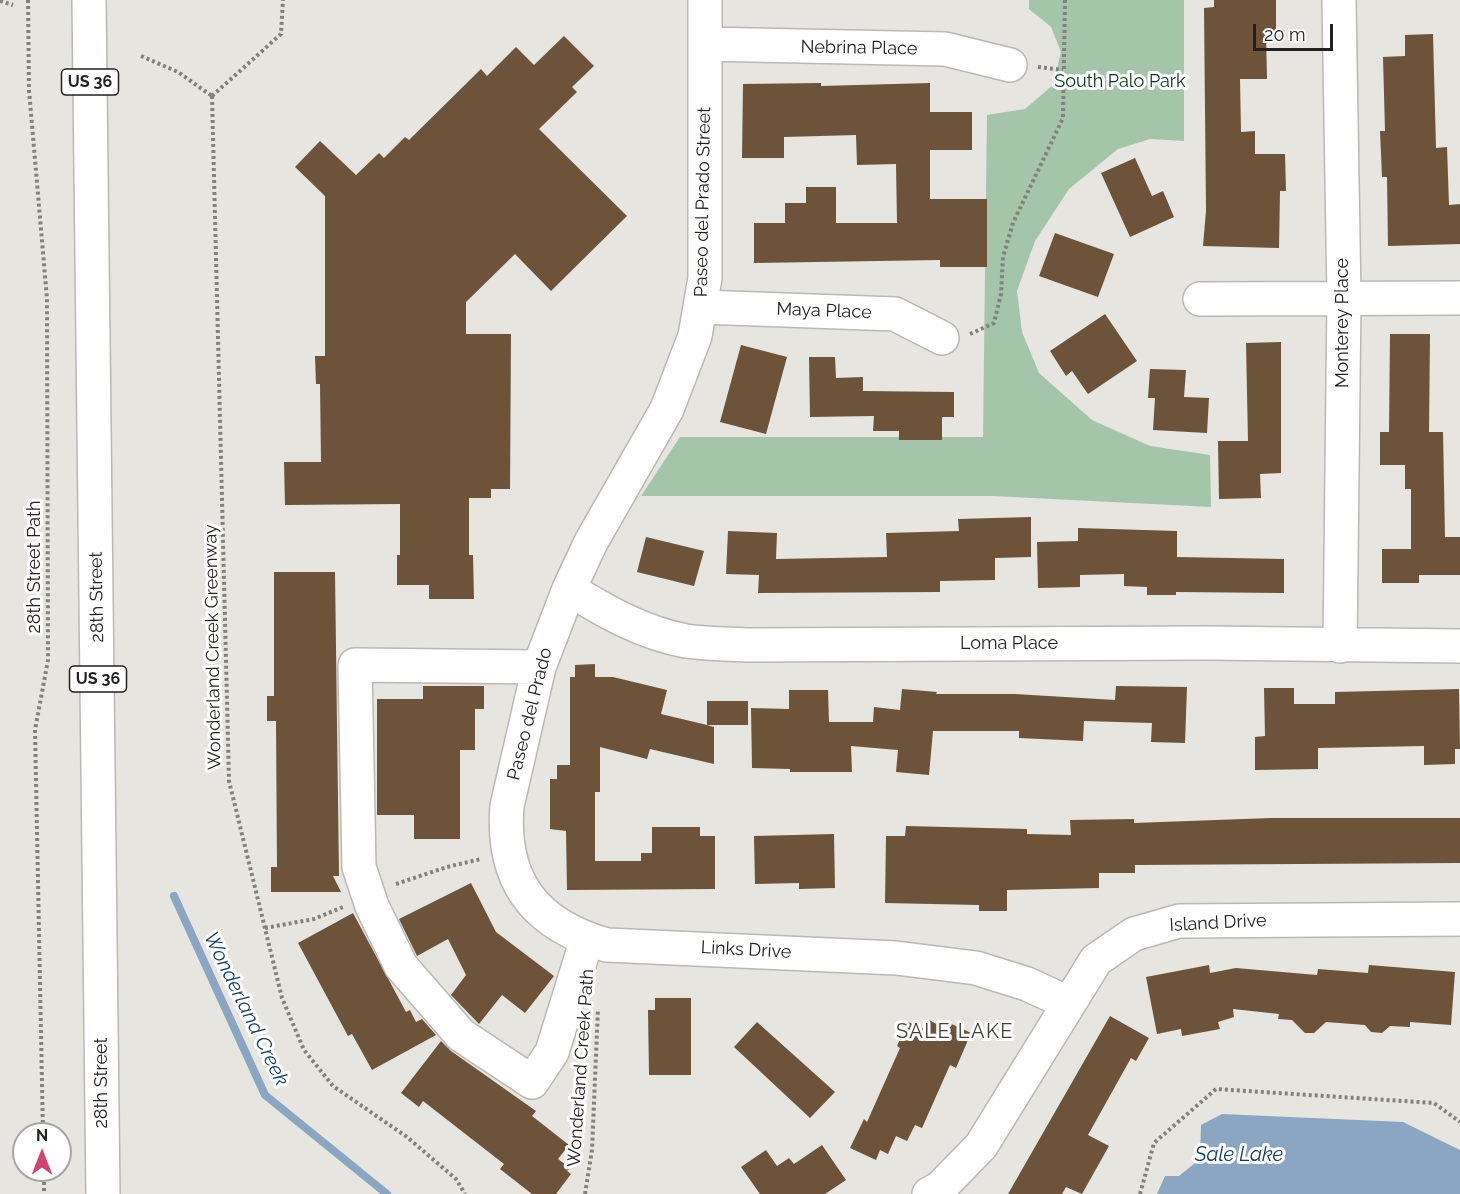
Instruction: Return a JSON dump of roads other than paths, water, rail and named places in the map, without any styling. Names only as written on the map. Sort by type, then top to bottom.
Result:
[{"type":"main road","name":"28th Street","points":[[89,0],[103,1194]]},
{"type":"main road","name":"Paseo del Prado Street","points":[[569,589],[591,542],[667,409],[695,336],[705,278],[705,0]]},
{"type":"main road","name":"Monterey Place","points":[[1339,0],[1344,298],[1340,646]]},
{"type":"main road","name":"Nebrina Place","points":[[705,44],[945,49],[1010,65]]},
{"type":"main road","points":[[1200,299],[1460,298]]},
{"type":"main road","name":"Maya Place","points":[[701,307],[895,314],[942,338]]},
{"type":"main road","name":"Loma Place","points":[[569,589],[610,615],[640,628],[699,642],[746,645],[1207,643],[1460,646]]},
{"type":"main road","name":"Paseo del Prado","points":[[507,806],[539,667],[569,589]]},
{"type":"main road","points":[[539,667],[355,665],[359,867],[372,906],[401,966],[461,1035],[532,1082],[552,1052],[587,939]]},
{"type":"main road","name":"Links Drive","points":[[507,806],[506,828],[509,859],[521,888],[543,915],[576,936],[607,945],[896,958],[976,968],[1027,984],[1068,1003]]},
{"type":"main road","name":"Island Drive","points":[[929,1194],[948,1180],[981,1146],[1096,960],[1105,952],[1145,929],[1179,921],[1460,919]]},
{"type":"water","name":"Sale Lake","points":[[1222,1114],[1403,1122],[1460,1150],[1460,1194],[1157,1194],[1165,1176],[1179,1176],[1200,1159],[1201,1125]]},
{"type":"waterway","name":"Wonderland Creek","points":[[174,896],[265,1095],[387,1194]]},
{"type":"district","name":"SALE LAKE","points":[[955,1032]]},
{"type":"park label","name":"South Palo Park","points":[[1120,82]]}]
